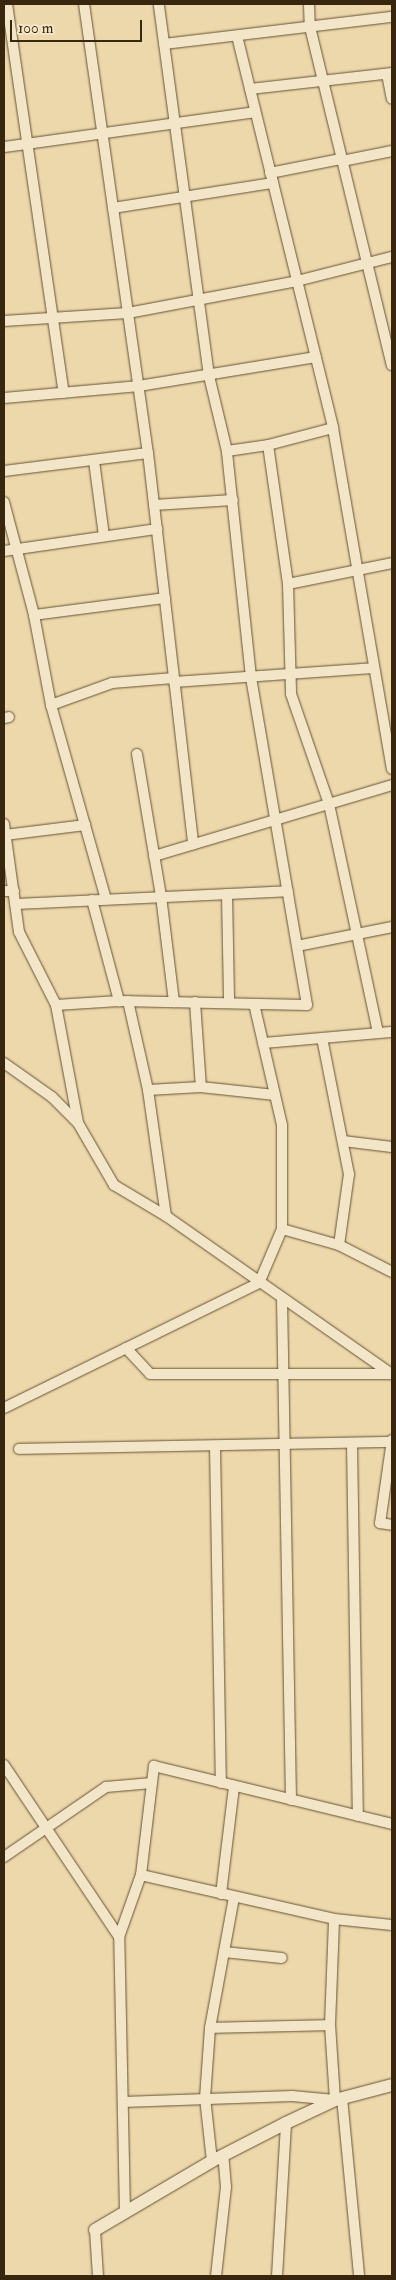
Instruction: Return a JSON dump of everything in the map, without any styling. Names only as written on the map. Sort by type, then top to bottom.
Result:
[{"type":"street","points":[[7,4],[64,394]]},
{"type":"street","points":[[84,4],[148,453],[193,844]]},
{"type":"street","points":[[56,1005],[124,1001],[307,1005],[251,677],[227,451],[208,376],[159,4]]},
{"type":"street","points":[[309,4],[310,27],[392,365]]},
{"type":"street","points":[[164,44],[392,17]]},
{"type":"street","points":[[237,36],[333,428],[373,668],[392,769]]},
{"type":"street","points":[[250,89],[390,74],[392,99]]},
{"type":"street","points":[[4,147],[255,112]]},
{"type":"street","points":[[113,208],[185,197],[342,160],[392,152]]},
{"type":"street","points":[[4,321],[128,313],[297,281],[392,257]]},
{"type":"street","points":[[4,398],[139,386],[208,376],[316,356]]},
{"type":"street","points":[[227,451],[268,446],[333,428]]},
{"type":"street","points":[[268,446],[288,584],[291,694],[329,804],[378,1032]]},
{"type":"street","points":[[4,472],[148,453]]},
{"type":"street","points":[[94,461],[104,536]]},
{"type":"street","points":[[154,505],[232,500]]},
{"type":"street","points":[[4,502],[34,615],[51,705],[106,899]]},
{"type":"street","points":[[4,551],[157,529]]},
{"type":"street","points":[[288,584],[392,563]]},
{"type":"street","points":[[34,615],[165,598]]},
{"type":"street","points":[[51,705],[112,683],[251,677],[373,668]]},
{"type":"street","points":[[137,754],[161,896],[174,1002]]},
{"type":"street","points":[[154,856],[392,785]]},
{"type":"street","points":[[78,1123],[56,1005],[19,932],[16,904],[9,891],[5,829],[84,825]]},
{"type":"street","points":[[16,904],[288,891]]},
{"type":"street","points":[[227,894],[229,1003]]},
{"type":"street","points":[[92,900],[124,1001],[148,1090],[166,1216]]},
{"type":"street","points":[[297,946],[357,936],[392,927]]},
{"type":"street","points":[[195,1002],[201,1087]]},
{"type":"street","points":[[4,1408],[259,1283],[282,1229],[282,1126],[254,1004]]},
{"type":"street","points":[[263,1043],[392,1032]]},
{"type":"street","points":[[322,1038],[349,1174],[338,1245]]},
{"type":"street","points":[[4,1063],[52,1098],[78,1123],[114,1185],[166,1216],[259,1283],[392,1374]]},
{"type":"street","points":[[148,1090],[201,1087],[275,1095]]},
{"type":"street","points":[[343,1141],[392,1147]]},
{"type":"street","points":[[282,1229],[338,1245],[392,1272]]},
{"type":"street","points":[[282,1299],[291,1800]]},
{"type":"street","points":[[126,1348],[150,1374],[392,1374]]},
{"type":"street","points":[[19,1449],[392,1441],[380,1523],[392,1525]]},
{"type":"street","points":[[352,1443],[358,1816]]},
{"type":"street","points":[[215,1446],[222,1783]]},
{"type":"street","points":[[4,1765],[119,1937]]},
{"type":"street","points":[[125,2212],[119,1937],[141,1875],[154,1766],[392,1824]]},
{"type":"street","points":[[4,1857],[106,1787],[152,1783]]},
{"type":"street","points":[[221,1894],[234,1786]]},
{"type":"street","points":[[141,1875],[334,1919],[392,1925]]},
{"type":"street","points":[[216,2276],[226,2186],[205,2098],[210,2028],[234,1897]]},
{"type":"street","points":[[334,1919],[330,2025],[359,2276]]},
{"type":"street","points":[[224,1952],[282,1958]]},
{"type":"street","points":[[210,2028],[330,2025]]},
{"type":"street","points":[[98,2276],[95,2230],[218,2158],[286,2123],[339,2099],[392,2085]]},
{"type":"street","points":[[123,2102],[292,2096],[339,2099]]},
{"type":"street","points":[[277,2276],[286,2123]]}]
